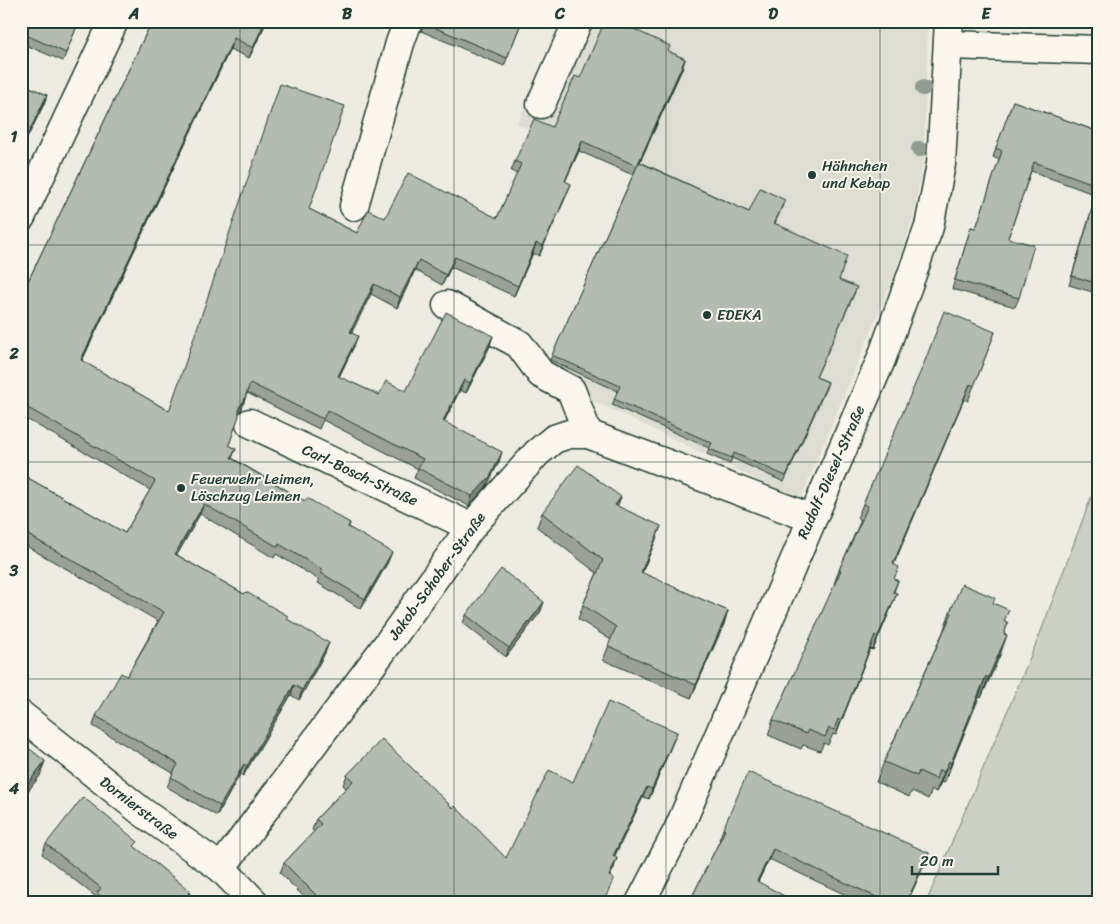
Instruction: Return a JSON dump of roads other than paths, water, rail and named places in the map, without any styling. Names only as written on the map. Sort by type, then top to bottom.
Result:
[{"type":"street","points":[[21,217],[114,21]]},
{"type":"street","points":[[354,206],[400,43],[408,21]]},
{"type":"street","points":[[541,104],[578,21]]},
{"type":"street","points":[[949,33],[1099,50]]},
{"type":"street","name":"Rudolf-Diesel-Straße","points":[[640,903],[678,830],[811,518],[881,360],[928,227],[941,164],[949,33]]},
{"type":"street","points":[[447,305],[519,344],[541,374],[571,390],[588,434]]},
{"type":"street","name":"Carl-Bosch-Straße","points":[[250,423],[470,527]]},
{"type":"street","name":"Jakob-Schober-Straße","points":[[221,868],[389,642],[470,527],[536,453],[554,439],[569,434],[588,434],[811,518]]},
{"type":"street","name":"Dornierstraße","points":[[21,715],[141,811],[221,868],[255,903]]},
{"type":"place","name":"Hähnchen und Kebap","points":[[812,175]]},
{"type":"place","name":"EDEKA","points":[[707,315]]},
{"type":"place","name":"Feuerwehr Leimen, Löschzug Leimen","points":[[181,488]]}]
